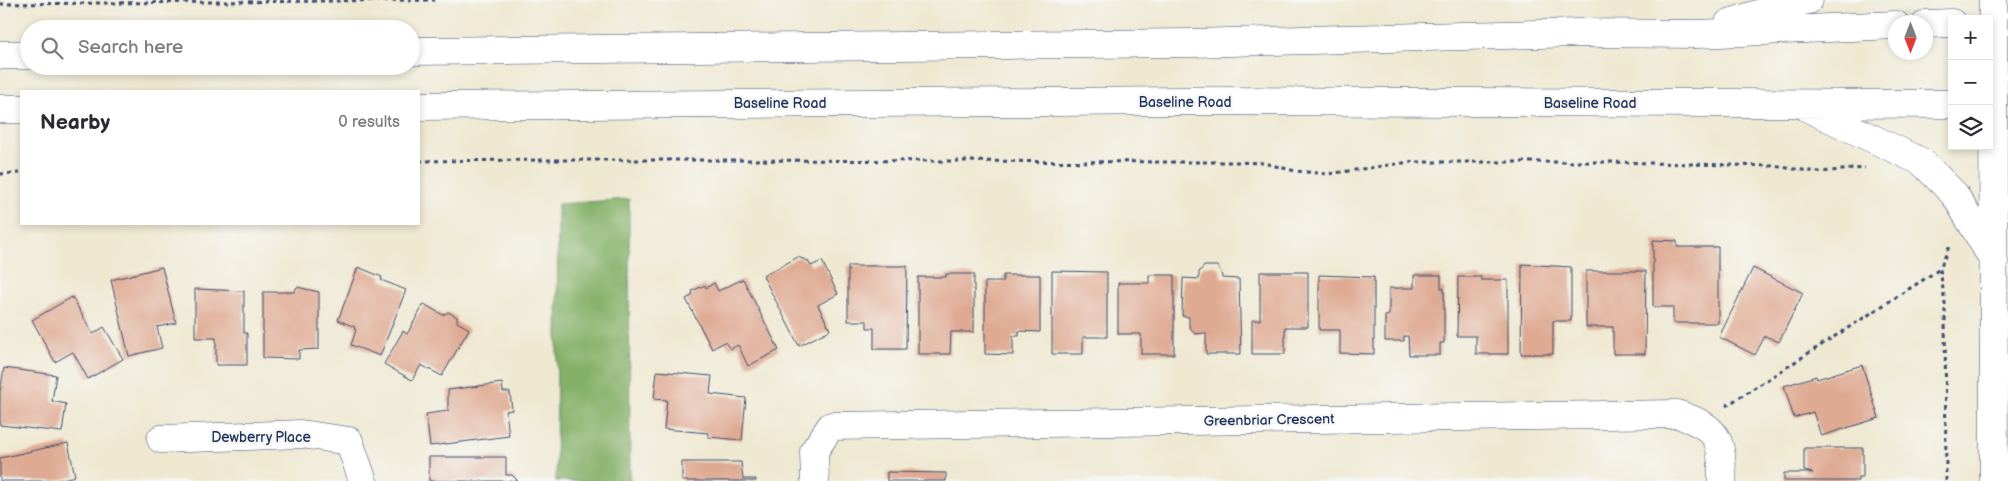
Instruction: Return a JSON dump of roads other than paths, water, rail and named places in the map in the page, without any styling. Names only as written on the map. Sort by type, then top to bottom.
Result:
[{"type":"main road","points":[[1697,34],[1792,3],[1809,0]]},
{"type":"main road","points":[[1994,481],[1994,261],[1998,21]]},
{"type":"main road","points":[[1933,24],[1948,23]]},
{"type":"main road","points":[[420,51],[1190,43],[1580,33],[1697,34],[1888,25]]},
{"type":"main road","points":[[0,55],[20,55]]},
{"type":"main road","name":"Baseline Road","points":[[420,106],[1179,101],[1948,104]]},
{"type":"main road","points":[[1800,104],[1922,162],[1955,195],[1994,261]]},
{"type":"main road","points":[[0,109],[20,109]]},
{"type":"main road","name":"Greenbriar Crescent","points":[[815,481],[814,451],[830,426],[1677,414],[1700,422],[1709,428],[1718,441],[1722,458],[1722,481]]},
{"type":"main road","name":"Dewberry Place","points":[[161,439],[301,434],[349,441],[363,481]]}]
